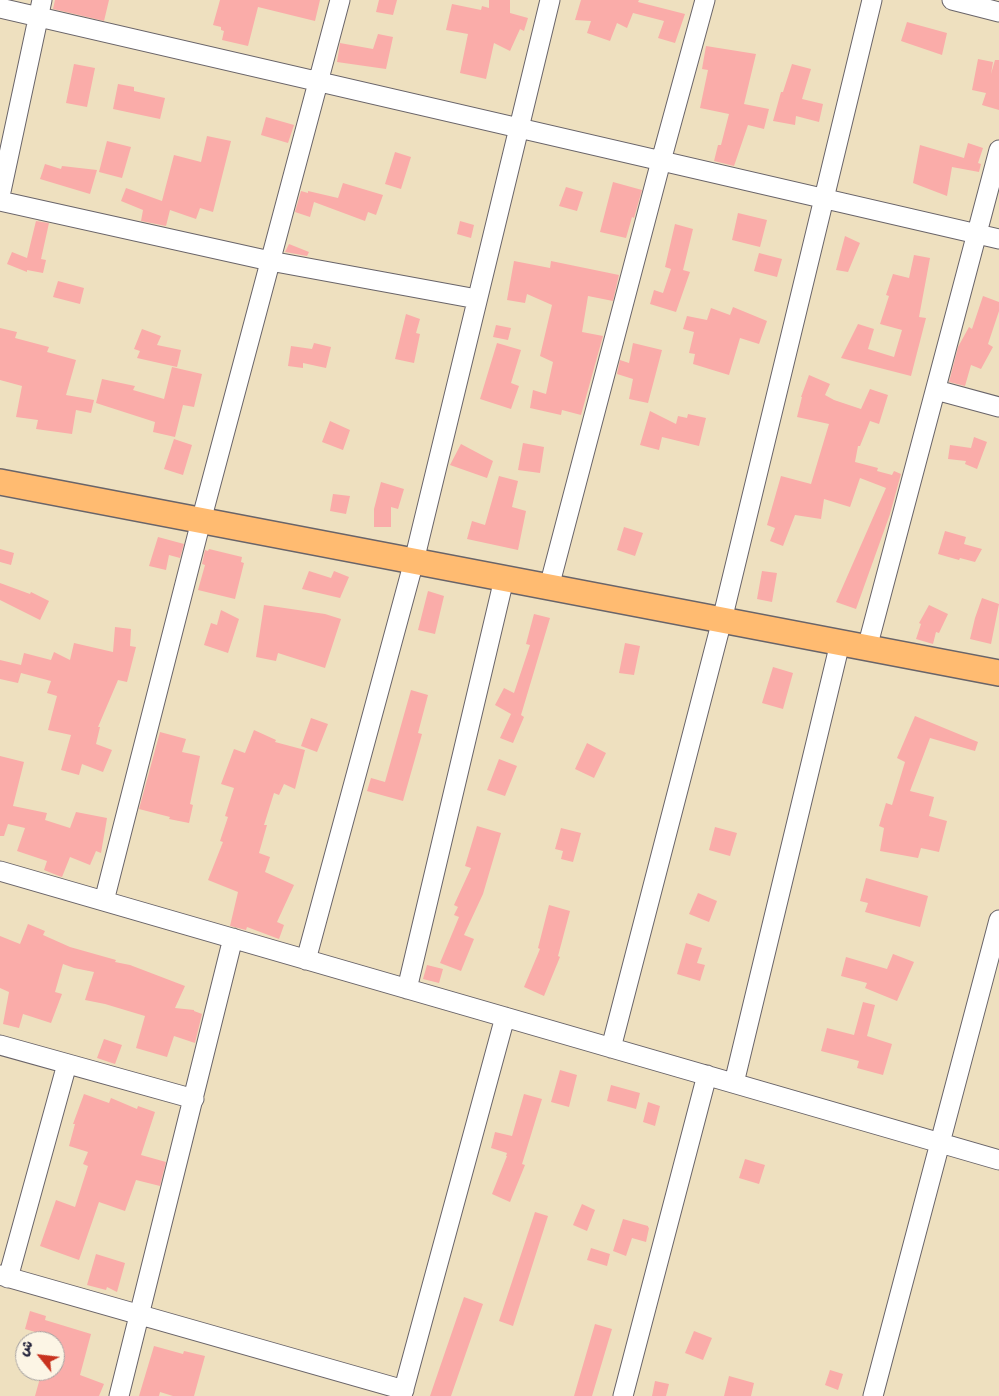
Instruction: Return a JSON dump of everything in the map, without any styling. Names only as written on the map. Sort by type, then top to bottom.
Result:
[{"type":"main road","points":[[0,482],[999,673]]},
{"type":"street","points":[[104,901],[201,521],[340,0]]},
{"type":"street","points":[[306,960],[414,562],[550,0]]},
{"type":"street","points":[[549,587],[705,0]]},
{"type":"street","points":[[611,1048],[722,620],[872,0]]},
{"type":"street","points":[[952,0],[999,12]]},
{"type":"street","points":[[0,8],[40,9],[318,82],[999,239]]},
{"type":"street","points":[[0,196],[40,9]]},
{"type":"street","points":[[867,648],[999,150]]},
{"type":"street","points":[[0,201],[270,261],[477,300]]},
{"type":"street","points":[[936,390],[999,407]]},
{"type":"street","points":[[407,989],[504,579]]},
{"type":"street","points":[[734,1083],[840,643]]},
{"type":"street","points":[[0,871],[999,1160]]},
{"type":"street","points":[[872,1396],[999,920]]},
{"type":"street","points":[[119,1396],[233,938]]},
{"type":"street","points":[[67,1064],[4,1276],[403,1393],[505,1017]]},
{"type":"street","points":[[0,1045],[194,1099]]},
{"type":"street","points":[[623,1396],[707,1075]]},
{"type":"building","points":[[55,0],[109,0],[104,21],[53,9]]},
{"type":"building","points":[[220,0],[320,0],[315,21],[258,7],[248,46],[222,40],[224,31],[221,30],[221,27],[213,25]]},
{"type":"building","points":[[379,0],[397,0],[393,15],[376,12]]},
{"type":"building","points":[[489,0],[510,0],[510,13],[528,18],[524,31],[520,29],[510,51],[494,43],[486,79],[460,73],[468,34],[446,30],[452,4],[481,10],[482,6],[489,8]]},
{"type":"building","points":[[581,0],[639,0],[638,2],[685,14],[675,43],[658,38],[664,21],[633,13],[627,28],[617,23],[610,41],[587,33],[591,21],[575,20]]},
{"type":"building","points":[[907,22],[947,33],[942,55],[901,41]]},
{"type":"building","points":[[378,34],[393,37],[386,69],[337,62],[340,43],[373,49]]},
{"type":"building","points":[[706,46],[756,54],[744,104],[769,109],[764,129],[748,125],[734,166],[714,161],[718,145],[721,145],[729,114],[700,108],[708,70],[702,69]]},
{"type":"building","points":[[978,59],[993,62],[991,74],[995,60],[999,60],[999,110],[982,105],[986,93],[972,90]]},
{"type":"building","points":[[74,64],[95,68],[87,107],[66,103]]},
{"type":"building","points":[[792,64],[811,69],[802,99],[823,104],[819,122],[796,116],[795,125],[773,121],[781,92],[783,92]]},
{"type":"building","points":[[118,84],[134,87],[134,91],[165,98],[160,119],[113,109]]},
{"type":"building","points":[[266,117],[294,125],[288,143],[261,135]]},
{"type":"building","points":[[207,136],[231,141],[213,212],[200,208],[196,219],[170,210],[166,226],[141,221],[143,210],[121,201],[126,188],[162,201],[174,155],[201,162]]},
{"type":"building","points":[[107,141],[131,147],[122,178],[99,172]]},
{"type":"building","points":[[968,143],[983,148],[978,163],[981,164],[979,172],[952,167],[947,196],[913,183],[920,145],[964,158]]},
{"type":"building","points":[[395,152],[411,157],[401,189],[385,184]]},
{"type":"building","points":[[45,164],[61,169],[62,166],[97,170],[90,194],[40,179]]},
{"type":"building","points":[[613,182],[642,190],[626,238],[600,232]]},
{"type":"building","points":[[343,183],[383,195],[376,215],[368,212],[365,221],[314,202],[310,217],[295,212],[301,191],[338,198]]},
{"type":"building","points":[[566,187],[583,192],[577,211],[559,206]]},
{"type":"building","points":[[738,213],[767,220],[760,247],[732,240]]},
{"type":"building","points":[[36,221],[49,223],[41,259],[46,260],[43,273],[27,270],[27,272],[7,264],[12,252],[27,258]]},
{"type":"building","points":[[460,221],[474,225],[471,238],[457,234]]},
{"type":"building","points":[[675,224],[693,229],[683,270],[690,272],[676,312],[650,304],[654,290],[663,293],[671,269],[665,267]]},
{"type":"building","points":[[845,236],[860,243],[848,272],[836,270]]},
{"type":"building","points":[[289,244],[309,252],[307,256],[285,252]]},
{"type":"building","points":[[759,253],[782,259],[777,277],[754,271]]},
{"type":"building","points":[[914,255],[930,258],[919,317],[926,318],[911,376],[841,358],[858,324],[874,329],[868,349],[894,357],[902,330],[880,324],[889,296],[886,295],[893,274],[909,278]]},
{"type":"building","points":[[514,261],[550,268],[551,261],[619,275],[613,301],[588,296],[582,332],[603,336],[581,415],[562,410],[561,415],[530,408],[533,390],[546,394],[553,362],[540,356],[552,305],[527,294],[525,303],[507,300]]},
{"type":"building","points":[[58,281],[84,288],[80,304],[53,297]]},
{"type":"building","points":[[983,296],[999,302],[999,311],[988,344],[993,347],[981,369],[971,365],[965,386],[949,382],[958,347],[969,327],[972,329]]},
{"type":"building","points":[[733,307],[767,321],[759,344],[740,338],[729,375],[693,364],[695,354],[689,353],[694,332],[683,329],[687,316],[707,320],[711,308],[730,315]]},
{"type":"building","points":[[406,314],[420,319],[416,333],[420,334],[414,363],[395,359]]},
{"type":"building","points":[[496,325],[511,328],[508,340],[493,337]]},
{"type":"building","points":[[0,328],[17,332],[15,338],[49,347],[47,352],[76,360],[66,395],[94,400],[91,413],[76,410],[72,434],[36,429],[38,420],[16,417],[22,386],[0,380]]},
{"type":"building","points":[[142,329],[161,336],[157,345],[181,350],[177,367],[137,358],[140,351],[134,349]]},
{"type":"building","points":[[314,343],[331,347],[326,368],[303,363],[303,368],[288,366],[291,346],[312,349]]},
{"type":"building","points":[[497,343],[521,350],[511,383],[519,386],[511,409],[480,399]]},
{"type":"building","points":[[633,343],[662,350],[648,403],[629,399],[633,379],[617,374],[620,360],[629,363]]},
{"type":"building","points":[[172,367],[202,374],[194,407],[183,405],[175,437],[153,432],[155,422],[96,403],[102,379],[135,386],[133,390],[164,399]]},
{"type":"building","points":[[809,375],[830,384],[825,395],[861,409],[870,389],[888,395],[879,424],[870,421],[860,446],[858,446],[855,462],[878,468],[877,471],[892,475],[894,471],[901,474],[890,514],[856,609],[836,602],[886,488],[860,478],[850,507],[824,499],[821,519],[795,515],[783,546],[770,541],[775,528],[767,525],[781,476],[811,484],[829,424],[797,417],[801,397]]},
{"type":"building","points":[[650,411],[676,424],[678,416],[687,418],[688,414],[706,418],[699,446],[662,437],[659,450],[640,445]]},
{"type":"building","points":[[330,421],[350,430],[343,450],[322,442]]},
{"type":"building","points":[[974,437],[987,442],[977,469],[965,464],[966,461],[948,459],[950,445],[971,448]]},
{"type":"building","points":[[174,439],[192,445],[183,475],[164,469]]},
{"type":"building","points":[[523,443],[544,447],[540,473],[518,470]]},
{"type":"building","points":[[461,444],[493,461],[487,478],[450,465]]},
{"type":"building","points":[[499,476],[518,481],[512,507],[526,511],[518,550],[467,539],[472,521],[485,525]]},
{"type":"building","points":[[381,482],[404,489],[398,509],[391,507],[391,527],[374,527],[374,509]]},
{"type":"building","points":[[333,494],[350,496],[346,514],[330,511]]},
{"type":"building","points":[[624,527],[643,533],[635,556],[617,550]]},
{"type":"building","points":[[945,531],[966,537],[964,544],[982,549],[975,562],[938,554]]},
{"type":"building","points":[[158,537],[184,544],[180,558],[169,555],[166,570],[149,566]]},
{"type":"building","points":[[0,549],[14,553],[11,565],[0,562]]},
{"type":"building","points":[[209,549],[242,557],[241,562],[244,563],[235,599],[198,590],[205,565],[202,564],[205,550],[208,551]]},
{"type":"building","points":[[309,571],[331,578],[334,571],[349,577],[340,598],[302,589]]},
{"type":"building","points":[[762,571],[777,573],[772,602],[757,599]]},
{"type":"building","points":[[0,583],[30,594],[31,592],[49,601],[40,620],[0,600]]},
{"type":"building","points":[[428,591],[444,596],[435,634],[418,630]]},
{"type":"building","points":[[982,598],[999,604],[991,644],[970,639]]},
{"type":"building","points":[[264,605],[325,614],[341,619],[325,668],[278,653],[276,661],[256,657]]},
{"type":"building","points":[[929,605],[948,614],[939,633],[936,632],[933,644],[916,639],[921,624],[919,623]]},
{"type":"building","points":[[221,610],[239,619],[228,653],[204,645],[211,623],[217,625]]},
{"type":"building","points":[[534,614],[550,618],[521,715],[524,717],[513,743],[500,738],[511,714],[495,705],[504,688],[514,693],[530,645],[526,644]]},
{"type":"building","points":[[115,627],[131,629],[130,646],[136,647],[127,682],[118,680],[98,727],[100,727],[96,744],[112,750],[103,772],[82,764],[79,775],[61,770],[71,735],[48,730],[57,696],[47,693],[51,681],[21,673],[18,683],[0,679],[0,660],[21,665],[24,653],[51,660],[54,652],[70,660],[74,643],[113,652]]},
{"type":"building","points":[[625,643],[640,646],[634,675],[619,673]]},
{"type":"building","points":[[773,667],[793,673],[783,709],[762,703]]},
{"type":"building","points":[[411,690],[428,695],[418,733],[422,734],[403,801],[367,791],[371,778],[385,782]]},
{"type":"building","points":[[915,716],[978,742],[975,751],[930,738],[910,791],[934,797],[929,816],[947,821],[939,852],[921,848],[918,858],[880,851],[884,828],[879,826],[886,803],[892,805],[905,762],[897,758]]},
{"type":"building","points":[[311,718],[328,724],[317,752],[301,746]]},
{"type":"building","points":[[254,730],[276,740],[275,742],[305,750],[295,789],[284,784],[279,795],[274,793],[264,825],[267,825],[259,853],[270,857],[265,872],[294,885],[277,922],[284,925],[279,939],[247,927],[246,930],[230,926],[238,892],[208,880],[223,842],[220,841],[228,817],[225,816],[234,788],[221,784],[234,749],[245,753]]},
{"type":"building","points":[[160,732],[186,739],[182,752],[200,756],[190,804],[193,805],[189,823],[169,819],[170,817],[139,809]]},
{"type":"building","points":[[587,743],[606,753],[594,778],[575,769]]},
{"type":"building","points":[[0,756],[24,762],[13,806],[47,813],[45,820],[70,828],[76,812],[107,818],[101,853],[96,851],[90,865],[70,857],[62,877],[44,870],[47,861],[17,851],[25,828],[8,824],[4,836],[0,836]]},
{"type":"building","points":[[499,759],[517,766],[505,796],[487,790]]},
{"type":"building","points":[[477,826],[501,833],[483,894],[464,935],[474,939],[461,971],[440,963],[459,917],[454,915],[458,907],[454,905],[471,868],[465,866]]},
{"type":"building","points":[[715,827],[737,833],[730,856],[709,850]]},
{"type":"building","points":[[561,828],[581,833],[573,862],[561,859],[563,851],[555,849]]},
{"type":"building","points":[[866,878],[928,896],[920,927],[865,912],[868,903],[860,901]]},
{"type":"building","points":[[698,893],[717,901],[709,922],[689,914]]},
{"type":"building","points":[[549,905],[570,911],[558,956],[560,957],[544,996],[524,987],[540,949],[538,948]]},
{"type":"building","points":[[28,924],[45,931],[43,935],[70,947],[116,960],[115,962],[130,965],[185,986],[175,1008],[194,1010],[202,1014],[195,1043],[174,1036],[167,1057],[136,1048],[145,1016],[85,1000],[94,972],[63,964],[55,992],[62,994],[51,1023],[23,1014],[19,1028],[3,1024],[9,992],[0,988],[0,936],[20,944]]},
{"type":"building","points":[[686,943],[702,948],[697,963],[705,965],[700,981],[677,974]]},
{"type":"building","points":[[893,954],[914,962],[897,1001],[865,988],[867,983],[841,976],[846,957],[887,969]]},
{"type":"building","points":[[427,965],[443,969],[439,983],[423,979]]},
{"type":"building","points":[[863,1002],[875,1005],[867,1036],[892,1044],[883,1075],[857,1068],[859,1061],[821,1051],[827,1028],[854,1035]]},
{"type":"building","points":[[104,1039],[122,1045],[115,1064],[97,1058]]},
{"type":"building","points":[[560,1070],[577,1075],[569,1107],[551,1102]]},
{"type":"building","points":[[611,1085],[640,1093],[636,1109],[607,1101]]},
{"type":"building","points":[[84,1094],[109,1103],[111,1098],[137,1109],[138,1106],[155,1112],[141,1155],[166,1162],[160,1186],[136,1180],[125,1211],[99,1202],[79,1260],[40,1246],[56,1200],[75,1207],[88,1166],[83,1164],[88,1152],[69,1146],[75,1124],[73,1124]]},
{"type":"building","points":[[524,1094],[542,1099],[522,1164],[525,1165],[510,1202],[492,1194],[507,1153],[491,1148],[495,1132],[512,1136]]},
{"type":"building","points":[[648,1102],[660,1106],[655,1126],[643,1122]]},
{"type":"building","points":[[745,1159],[765,1165],[759,1184],[739,1178]]},
{"type":"building","points":[[582,1204],[595,1210],[587,1231],[573,1225]]},
{"type":"building","points":[[535,1212],[548,1216],[513,1326],[499,1321]]},
{"type":"building","points":[[623,1219],[648,1226],[649,1228],[646,1242],[632,1238],[626,1256],[613,1251]]},
{"type":"building","points":[[591,1248],[610,1254],[607,1266],[587,1260]]},
{"type":"building","points":[[96,1254],[125,1263],[117,1292],[107,1287],[106,1290],[87,1285]]},
{"type":"building","points":[[464,1297],[483,1304],[451,1396],[430,1396]]},
{"type":"building","points":[[30,1311],[46,1316],[45,1320],[91,1334],[80,1375],[104,1384],[99,1396],[35,1396],[39,1381],[65,1381],[65,1331],[32,1331],[25,1329]]},
{"type":"building","points":[[595,1324],[612,1329],[592,1396],[574,1396]]},
{"type":"building","points":[[694,1331],[712,1338],[703,1360],[685,1353]]},
{"type":"building","points":[[154,1346],[183,1354],[184,1351],[205,1356],[194,1396],[173,1396],[160,1392],[159,1396],[139,1396]]},
{"type":"building","points":[[830,1370],[843,1374],[838,1390],[825,1385]]},
{"type":"building","points":[[729,1376],[754,1383],[751,1396],[724,1396]]},
{"type":"building","points":[[655,1381],[669,1384],[666,1396],[652,1396]]}]
